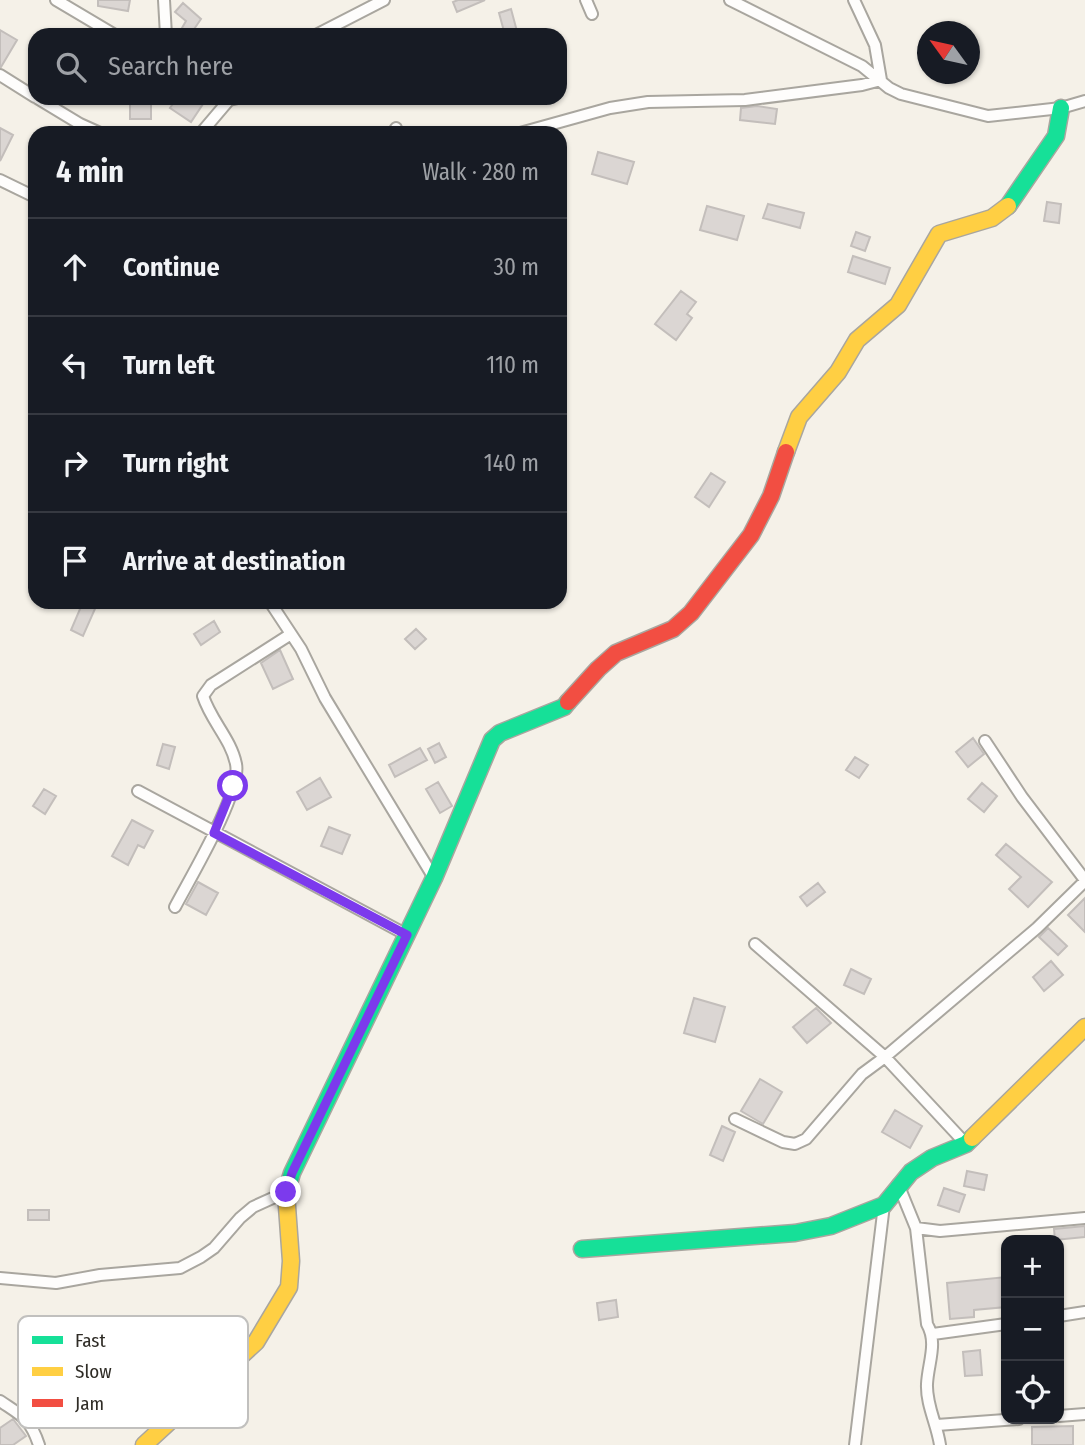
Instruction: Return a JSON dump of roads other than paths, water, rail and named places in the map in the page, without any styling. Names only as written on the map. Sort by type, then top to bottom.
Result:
[{"type":"street","points":[[56,0],[103,28]]},
{"type":"street","points":[[164,0],[166,28]]},
{"type":"street","points":[[330,28],[384,0]]},
{"type":"street","points":[[586,0],[592,14]]},
{"type":"street","points":[[730,0],[862,66],[901,94],[988,116],[1061,108],[1085,101]]},
{"type":"street","points":[[854,0],[875,45],[881,80]]},
{"type":"street","points":[[0,75],[28,92]]},
{"type":"street","points":[[545,126],[610,108],[648,102],[745,100],[862,85],[881,80]]},
{"type":"street","points":[[49,105],[84,126]]},
{"type":"street","points":[[207,126],[226,105]]},
{"type":"street","points":[[248,1349],[256,1342],[289,1287],[291,1261],[286,1192],[298,1161],[434,878],[492,740],[500,733],[564,707],[616,653],[673,629],[691,613],[751,534],[771,496],[790,436],[799,417],[838,372],[857,340],[898,305],[939,234],[949,228],[999,216],[1007,207],[1056,136],[1059,126],[1057,115],[1061,108]]},
{"type":"street","points":[[0,180],[28,194]]},
{"type":"street","points":[[275,609],[301,649],[325,698],[434,878]]},
{"type":"street","points":[[175,907],[227,805],[237,768],[232,749],[203,696],[211,685],[291,634]]},
{"type":"street","points":[[735,1119],[783,1142],[795,1144],[806,1139],[862,1074],[886,1057],[1037,928],[1085,881],[1022,797],[985,741]]},
{"type":"street","points":[[138,791],[407,935]]},
{"type":"street","points":[[755,944],[886,1057],[966,1144]]},
{"type":"street","points":[[855,1445],[884,1205],[898,1184],[911,1172],[932,1158],[966,1144],[1085,1027]]},
{"type":"street","points":[[898,1184],[916,1228],[927,1324],[933,1334],[927,1387],[940,1445]]},
{"type":"street","points":[[0,1278],[56,1283],[100,1275],[180,1268],[214,1248],[253,1207],[286,1192]]},
{"type":"street","points":[[582,1249],[794,1233],[831,1226],[884,1205]]},
{"type":"street","points":[[916,1228],[940,1231],[1085,1219]]},
{"type":"street","points":[[1064,1315],[1085,1312]]},
{"type":"street","points":[[933,1334],[1001,1325]]},
{"type":"street","points":[[0,1401],[18,1412]]},
{"type":"street","points":[[1064,1416],[1085,1414]]},
{"type":"street","points":[[937,1425],[1001,1420]]},
{"type":"street","points":[[33,1428],[39,1445]]},
{"type":"street","points":[[145,1445],[163,1428]]}]
